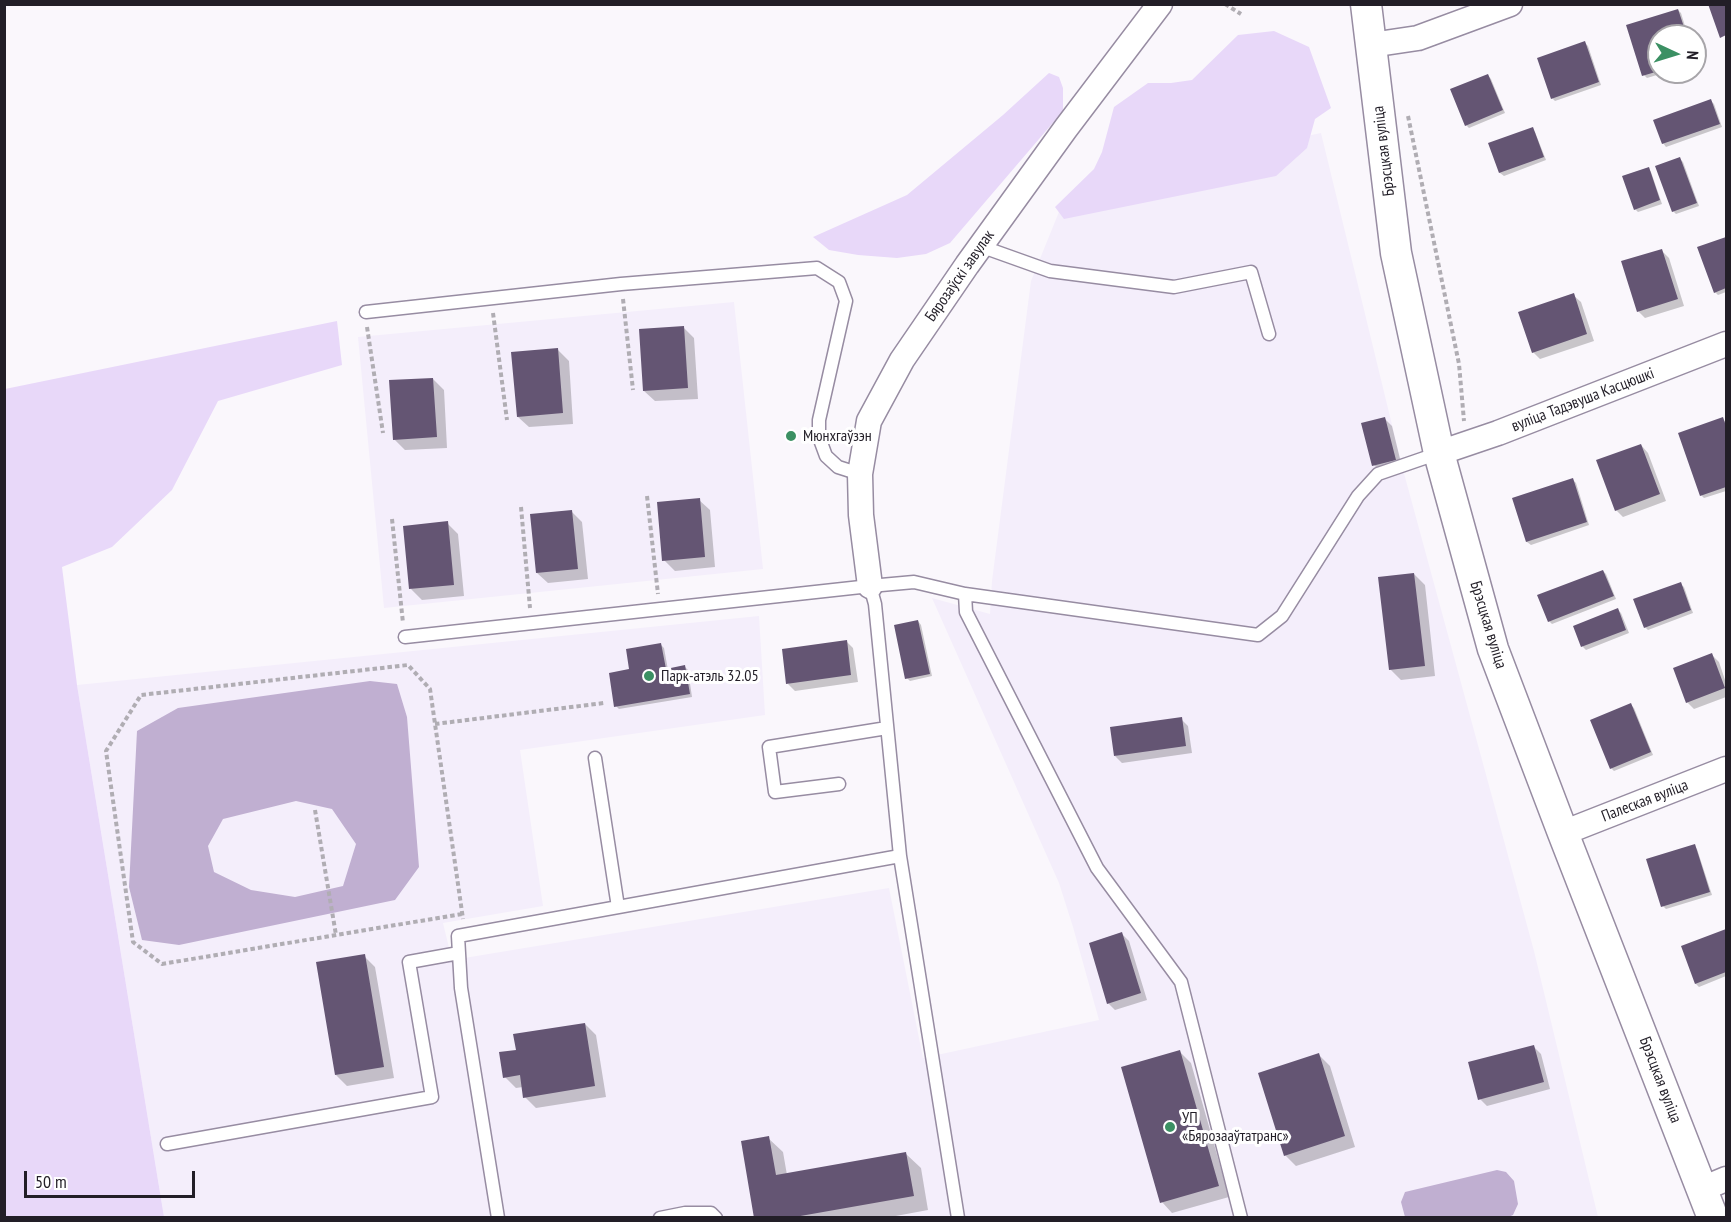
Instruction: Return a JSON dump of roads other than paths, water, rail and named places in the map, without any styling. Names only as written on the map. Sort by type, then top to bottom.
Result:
[{"type":"street","name":"Бярозаўскі завулак","points":[[870,586],[861,515],[860,474],[869,421],[902,360],[980,246],[1160,4]]},
{"type":"street","name":"Брэсцкая вуліца","points":[[1366,4],[1396,253],[1439,453],[1493,649],[1563,833],[1714,1184],[1713,1218]]},
{"type":"street","points":[[1371,45],[1418,38],[1510,4]]},
{"type":"street","name":"вуліца Тадэвуша Касцюшкі","points":[[1439,453],[1498,433],[1726,344]]},
{"type":"street","name":"Палеская вуліца","points":[[1563,833],[1726,769]]},
{"type":"lane","points":[[980,246],[1050,271],[1174,287],[1251,272],[1269,334]]},
{"type":"lane","points":[[366,312],[621,284],[817,268],[839,282],[846,301],[819,420],[819,437],[826,456],[837,467],[860,474]]},
{"type":"lane","points":[[405,637],[914,582],[965,594],[1258,635],[1282,616],[1358,496],[1378,474],[1439,453]]},
{"type":"lane","points":[[870,586],[875,604],[900,856],[958,1218]]},
{"type":"lane","points":[[965,594],[966,612],[1097,868],[1181,982],[1240,1218]]},
{"type":"lane","points":[[839,784],[775,792],[769,747],[887,728]]},
{"type":"lane","points":[[595,758],[618,907]]},
{"type":"lane","points":[[498,1218],[461,988],[458,936],[900,856]]},
{"type":"lane","points":[[167,1144],[432,1098],[409,962],[459,953]]},
{"type":"lane","points":[[660,1218],[685,1213],[711,1213],[716,1218]]},
{"type":"place","name":"Мюнхгаўзэн","points":[[791,436]]},
{"type":"place","name":"Парк-атэль 32.05","points":[[649,676]]},
{"type":"place","name":"УП «Бярозааўтатранс»","points":[[1170,1127]]}]
